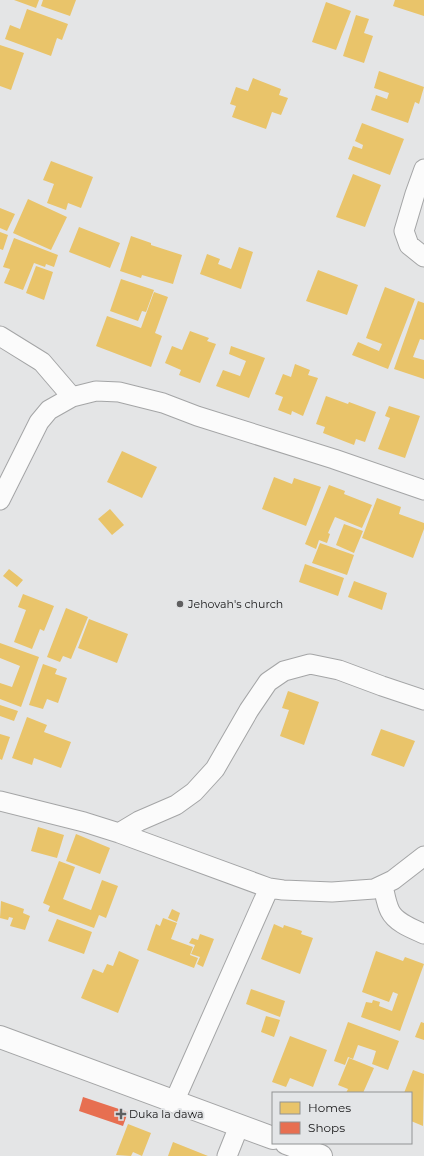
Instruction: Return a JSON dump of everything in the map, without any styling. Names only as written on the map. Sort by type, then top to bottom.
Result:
[{"type":"street","points":[[424,169],[412,200],[404,231],[410,245],[424,257]]},
{"type":"street","points":[[0,336],[42,362],[72,397]]},
{"type":"street","points":[[0,500],[39,422],[49,410],[72,397],[96,391],[118,392],[135,395],[163,403],[197,416],[424,490]]},
{"type":"street","points":[[119,833],[138,822],[176,805],[194,792],[215,769],[249,710],[268,682],[284,671],[310,664],[339,670],[424,700]]},
{"type":"street","points":[[0,801],[84,822],[119,833],[270,888],[283,890],[350,891],[374,889],[393,880],[424,856]]},
{"type":"street","points":[[383,886],[390,912],[399,921],[424,934]]},
{"type":"street","points":[[174,1102],[270,888]]},
{"type":"street","points":[[0,1037],[272,1138]]},
{"type":"street","points":[[227,1156],[239,1126]]},
{"type":"street","points":[[289,1144],[322,1156]]},
{"type":"building: Homes","points":[[14,0],[39,0],[36,8]]},
{"type":"building: Homes","points":[[43,0],[76,0],[70,16],[41,6]]},
{"type":"building: Homes","points":[[395,0],[424,0],[424,16],[393,6]]},
{"type":"building: Homes","points":[[326,2],[351,11],[336,50],[312,42]]},
{"type":"building: Homes","points":[[27,9],[68,24],[62,40],[57,38],[51,56],[5,39],[10,25],[20,29]]},
{"type":"building: Homes","points":[[356,15],[369,19],[364,33],[373,36],[364,63],[343,56]]},
{"type":"building: Homes","points":[[0,45],[24,53],[11,90],[0,86]]},
{"type":"building: Homes","points":[[379,71],[424,87],[419,104],[415,102],[408,123],[371,110],[376,95],[387,99],[389,93],[374,88]]},
{"type":"building: Homes","points":[[253,78],[281,89],[279,95],[288,98],[281,115],[272,112],[266,129],[232,117],[236,106],[230,104],[236,87],[248,91]]},
{"type":"building: Homes","points":[[362,123],[404,139],[390,175],[348,159],[353,146],[362,149],[363,145],[355,141]]},
{"type":"building: Homes","points":[[51,161],[93,177],[81,208],[68,203],[66,210],[47,203],[54,184],[43,180]]},
{"type":"building: Homes","points":[[353,174],[381,185],[365,227],[336,217]]},
{"type":"building: Homes","points":[[28,199],[67,217],[51,250],[13,233]]},
{"type":"building: Homes","points":[[0,208],[15,214],[7,231],[0,228]]},
{"type":"building: Homes","points":[[79,227],[120,243],[110,268],[69,252]]},
{"type":"building: Homes","points":[[0,232],[8,235],[3,250],[0,249]]},
{"type":"building: Homes","points":[[131,236],[151,243],[151,245],[182,255],[173,284],[142,275],[141,278],[120,271]]},
{"type":"building: Homes","points":[[14,238],[58,255],[54,267],[46,264],[45,267],[34,263],[23,290],[4,283],[10,269],[3,267]]},
{"type":"building: Homes","points":[[239,247],[253,252],[241,289],[200,274],[207,254],[220,259],[218,264],[231,269]]},
{"type":"building: Homes","points":[[36,266],[53,272],[44,300],[26,293]]},
{"type":"building: Homes","points":[[318,270],[358,285],[347,315],[306,301]]},
{"type":"building: Homes","points":[[121,279],[154,290],[146,312],[142,311],[138,321],[110,311]]},
{"type":"building: Homes","points":[[385,287],[415,299],[388,369],[352,355],[358,342],[379,351],[382,344],[366,338]]},
{"type":"building: Homes","points":[[154,292],[168,297],[155,333],[162,336],[151,367],[96,346],[107,316],[141,328]]},
{"type":"building: Homes","points":[[418,301],[424,303],[424,340],[420,339],[413,357],[424,360],[424,379],[394,369]]},
{"type":"building: Homes","points":[[190,331],[209,338],[207,341],[216,344],[200,383],[179,375],[181,370],[165,363],[172,346],[182,350]]},
{"type":"building: Homes","points":[[231,346],[265,358],[249,398],[216,386],[223,370],[240,376],[246,361],[229,354]]},
{"type":"building: Homes","points":[[295,364],[310,370],[308,375],[318,378],[303,416],[292,411],[291,415],[278,410],[283,397],[275,394],[283,374],[291,377]]},
{"type":"building: Homes","points":[[326,396],[348,404],[349,402],[376,412],[365,442],[356,439],[354,445],[323,433],[325,427],[316,424]]},
{"type":"building: Homes","points":[[389,406],[420,416],[405,458],[378,449],[390,418],[385,416]]},
{"type":"building: Homes","points":[[122,451],[157,467],[142,498],[107,482]]},
{"type":"building: Homes","points":[[274,477],[292,484],[294,478],[321,487],[306,526],[262,509]]},
{"type":"building: Homes","points":[[329,485],[345,491],[344,494],[372,505],[362,528],[335,517],[328,533],[330,534],[327,543],[319,540],[316,549],[305,544]]},
{"type":"building: Homes","points":[[377,498],[401,507],[399,514],[424,523],[424,529],[413,558],[362,538]]},
{"type":"building: Homes","points":[[110,509],[124,525],[112,535],[98,519]]},
{"type":"building: Homes","points":[[344,524],[363,531],[354,553],[336,545]]},
{"type":"building: Homes","points":[[320,543],[354,555],[347,575],[312,563]]},
{"type":"building: Homes","points":[[305,564],[344,578],[338,596],[299,582]]},
{"type":"building: Homes","points":[[9,569],[23,580],[17,587],[3,576]]},
{"type":"building: Homes","points":[[354,581],[387,593],[382,610],[348,597]]},
{"type":"building: Homes","points":[[23,594],[54,606],[44,631],[40,629],[32,649],[14,642],[26,610],[18,607]]},
{"type":"building: Homes","points":[[66,608],[88,617],[71,659],[63,656],[60,662],[47,657]]},
{"type":"building: Homes","points":[[89,619],[128,634],[117,663],[78,648]]},
{"type":"building: Homes","points":[[0,643],[39,657],[21,707],[0,699],[0,683],[12,687],[20,666],[0,658]]},
{"type":"building: Homes","points":[[43,664],[57,669],[55,674],[67,678],[58,703],[47,699],[43,709],[29,705]]},
{"type":"building: Homes","points":[[288,691],[319,702],[304,745],[280,736],[289,710],[282,708]]},
{"type":"building: Homes","points":[[0,705],[18,711],[14,721],[0,716]]},
{"type":"building: Homes","points":[[27,717],[47,725],[44,732],[71,742],[61,768],[34,758],[32,765],[12,758]]},
{"type":"building: Homes","points":[[381,729],[415,741],[404,767],[371,755]]},
{"type":"building: Homes","points":[[0,734],[10,737],[2,760],[0,759]]},
{"type":"building: Homes","points":[[38,827],[64,835],[57,858],[31,851]]},
{"type":"building: Homes","points":[[76,834],[110,848],[100,874],[66,861]]},
{"type":"building: Homes","points":[[59,861],[75,867],[63,899],[91,910],[102,880],[118,886],[106,918],[99,915],[94,928],[48,911],[50,906],[43,903]]},
{"type":"building: Homes","points":[[1,901],[24,909],[23,913],[30,916],[25,930],[10,926],[13,918],[9,917],[8,920],[0,918]]},
{"type":"building: Homes","points":[[172,909],[180,913],[177,922],[168,918]]},
{"type":"building: Homes","points":[[163,918],[177,923],[171,939],[193,947],[190,955],[198,958],[194,968],[147,950],[156,924],[160,926]]},
{"type":"building: Homes","points":[[57,919],[92,932],[84,954],[48,941]]},
{"type":"building: Homes","points":[[274,924],[283,928],[284,925],[302,931],[301,934],[313,938],[300,974],[261,959]]},
{"type":"building: Homes","points":[[200,934],[214,939],[203,967],[197,964],[200,957],[191,954],[195,945],[189,943],[192,938],[198,940]]},
{"type":"building: Homes","points":[[119,951],[139,960],[118,1013],[81,998],[93,969],[103,973],[107,964],[113,966]]},
{"type":"building: Homes","points":[[376,951],[403,961],[405,957],[424,964],[400,1031],[361,1017],[366,1002],[372,1003],[373,1000],[380,1002],[379,1006],[392,1011],[398,994],[393,992],[389,1002],[362,992]]},
{"type":"building: Homes","points":[[251,989],[285,1001],[280,1017],[246,1004]]},
{"type":"building: Homes","points":[[266,1016],[280,1020],[274,1037],[261,1032]]},
{"type":"building: Homes","points":[[348,1022],[399,1041],[388,1070],[372,1064],[376,1051],[358,1045],[353,1059],[348,1057],[345,1065],[334,1061]]},
{"type":"building: Homes","points":[[421,1022],[424,1023],[424,1040],[415,1037]]},
{"type":"building: Homes","points":[[290,1036],[327,1050],[313,1087],[290,1078],[286,1087],[272,1082]]},
{"type":"building: Homes","points":[[349,1058],[374,1068],[363,1092],[346,1092],[348,1089],[338,1085]]},
{"type":"building: Homes","points":[[413,1070],[424,1074],[423,1126],[412,1121],[412,1092],[404,1092]]},
{"type":"building: Homes","points":[[128,1124],[151,1133],[142,1156],[133,1152],[131,1156],[116,1155]]},
{"type":"building: Homes","points":[[173,1142],[208,1156],[168,1156]]},
{"type":"building: Shops","points":[[83,1097],[128,1112],[123,1126],[79,1111]]},
{"type":"place","name":"Jehovah's church","points":[[180,604]]},
{"type":"place","name":"Duka la dawa","points":[[121,1114]]}]
